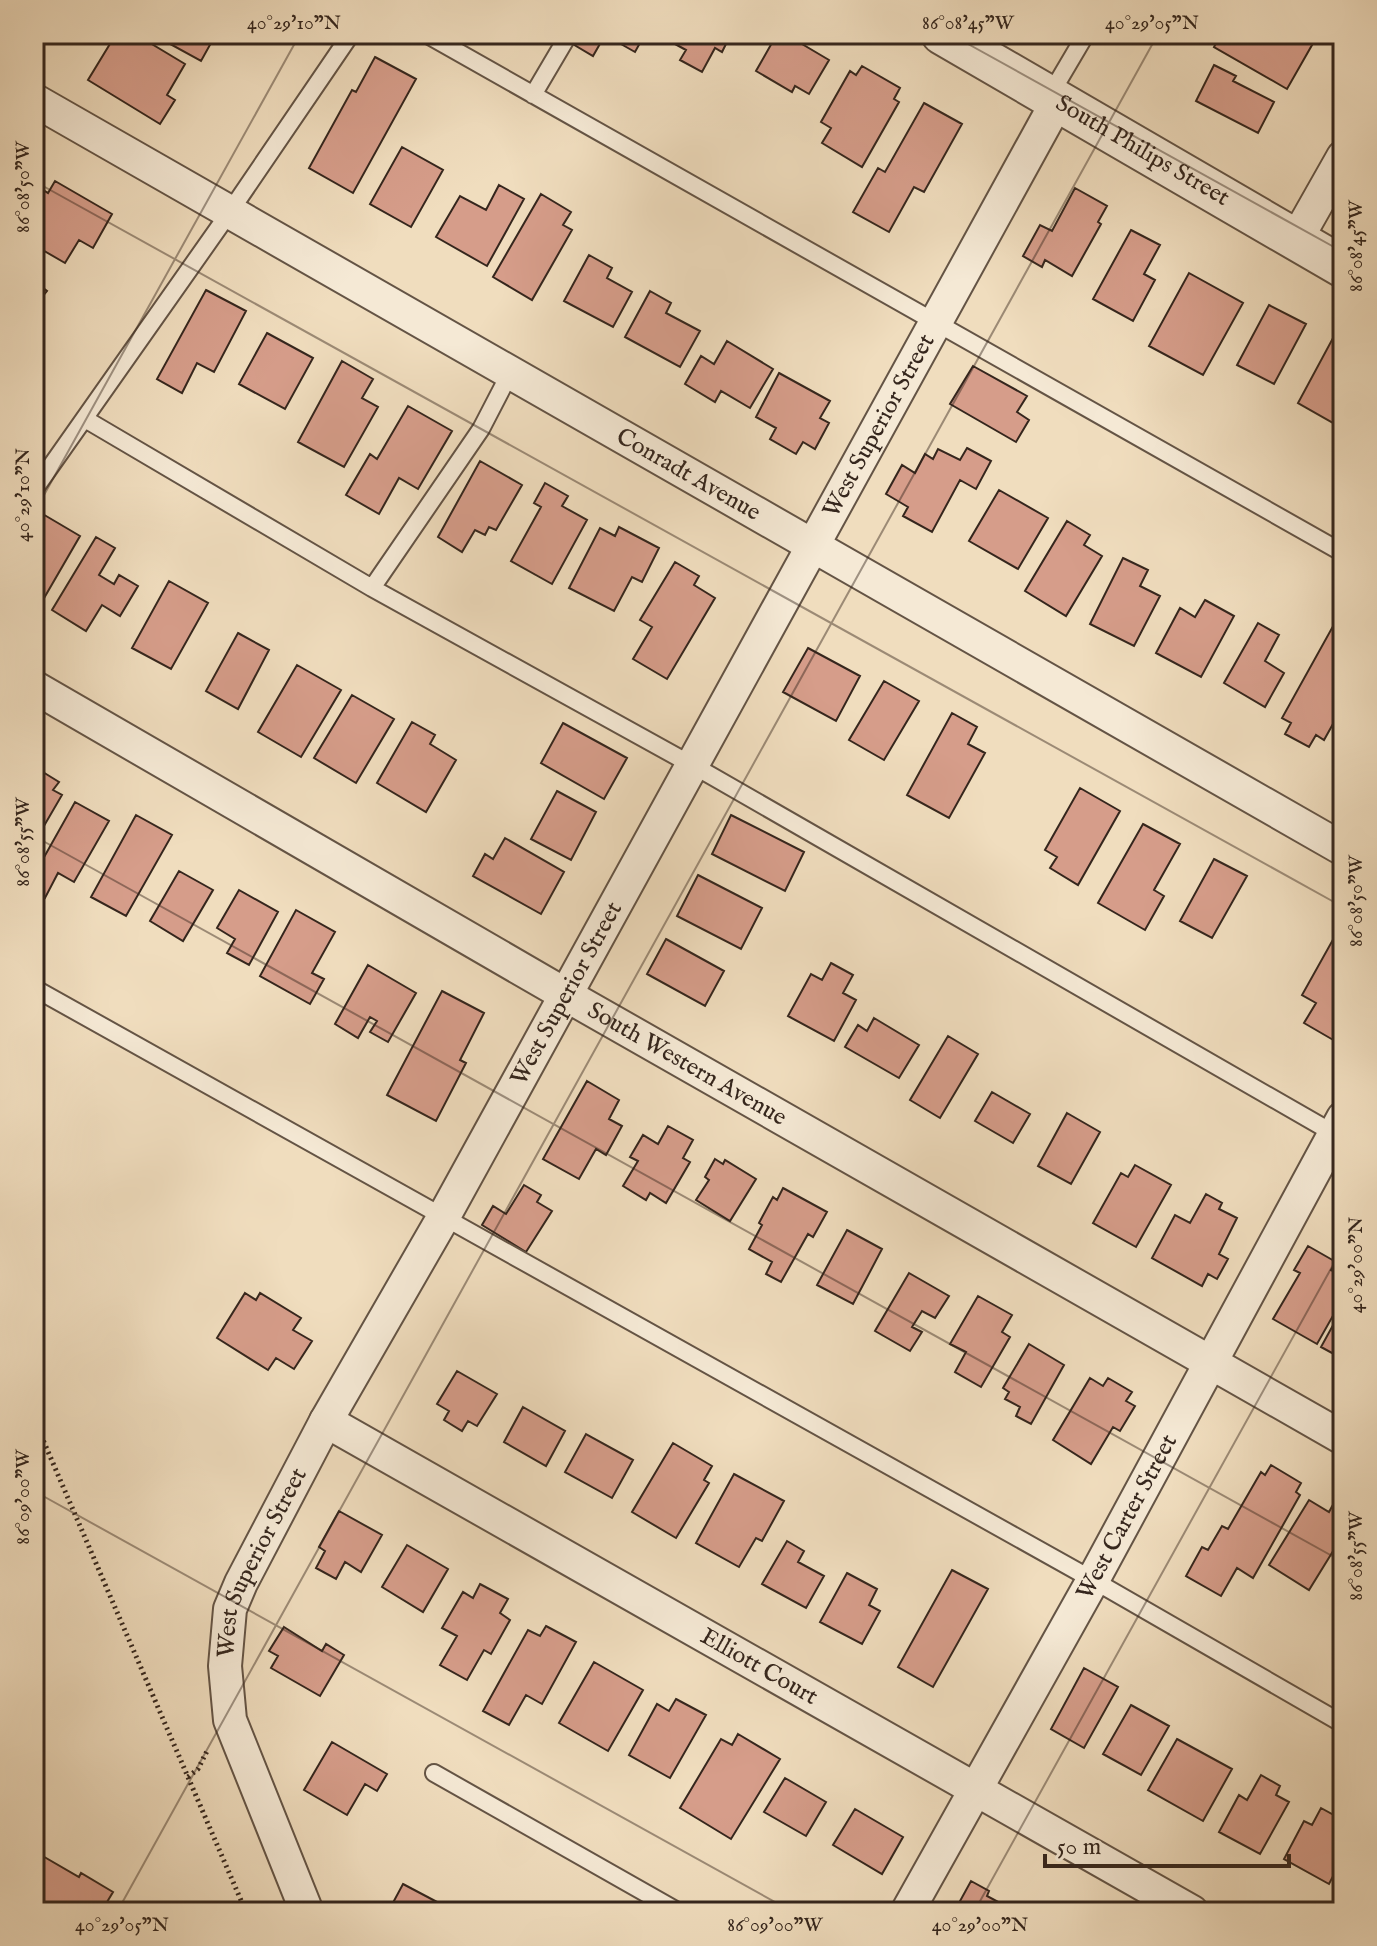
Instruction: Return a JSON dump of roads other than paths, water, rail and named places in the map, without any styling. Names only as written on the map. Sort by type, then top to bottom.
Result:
[{"type":"street","name":"South Philips Street","points":[[942,34],[1343,267]]},
{"type":"street","name":"West Superior Street","points":[[307,1912],[230,1720],[225,1666],[230,1609],[326,1421],[443,1218],[814,545],[936,323],[1054,98]]},
{"type":"street","name":"Conradt Avenue","points":[[34,100],[1343,849]]},
{"type":"street","points":[[1296,240],[1343,157]]},
{"type":"street","name":"South Western Avenue","points":[[34,687],[566,995],[1343,1438]]},
{"type":"street","name":"West Carter Street","points":[[907,1912],[1340,1130]]},
{"type":"street","name":"Elliott Court","points":[[326,1421],[1192,1912]]},
{"type":"lane","points":[[34,490],[351,34]]},
{"type":"lane","points":[[426,34],[1343,553]]},
{"type":"lane","points":[[533,95],[569,34]]},
{"type":"lane","points":[[1054,98],[1086,34]]},
{"type":"lane","points":[[372,588],[481,429],[510,373]]},
{"type":"lane","points":[[85,419],[372,588],[1340,1130]]},
{"type":"lane","points":[[34,988],[1093,1580],[1343,1724]]},
{"type":"lane","points":[[434,1773],[679,1912]]}]
